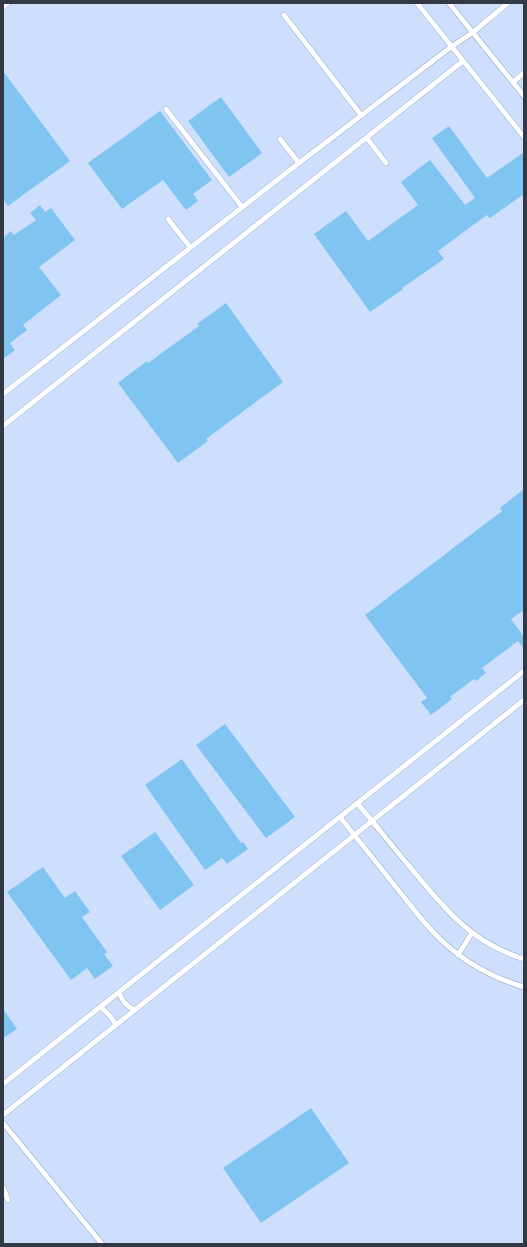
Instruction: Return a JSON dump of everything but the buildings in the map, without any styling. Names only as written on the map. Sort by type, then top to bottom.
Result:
[{"type":"lane","points":[[3,7],[8,3]]},
{"type":"lane","points":[[417,3],[524,137]]},
{"type":"lane","points":[[448,3],[524,96]]},
{"type":"lane","points":[[3,394],[190,247],[361,115],[451,47],[472,33],[508,3]]},
{"type":"lane","points":[[284,15],[361,115]]},
{"type":"lane","points":[[3,426],[463,62]]},
{"type":"lane","points":[[513,82],[524,73]]},
{"type":"lane","points":[[166,109],[242,207]]},
{"type":"lane","points":[[367,138],[386,163]]},
{"type":"lane","points":[[280,139],[299,163]]},
{"type":"lane","points":[[168,219],[190,247]]},
{"type":"lane","points":[[3,1084],[524,671]]},
{"type":"lane","points":[[3,1115],[524,700]]},
{"type":"lane","points":[[358,803],[453,918],[492,946],[524,959]]},
{"type":"lane","points":[[340,817],[424,922],[440,939],[458,955],[478,968],[524,987]]},
{"type":"lane","points":[[458,955],[472,933]]},
{"type":"lane","points":[[119,992],[123,1002],[135,1010]]},
{"type":"lane","points":[[100,1007],[111,1017],[116,1025]]},
{"type":"lane","points":[[3,1123],[102,1244]]},
{"type":"lane","points":[[3,1187],[8,1200]]},
{"type":"shaded area","points":[[3,3],[524,3],[524,1244],[3,1244]]}]
